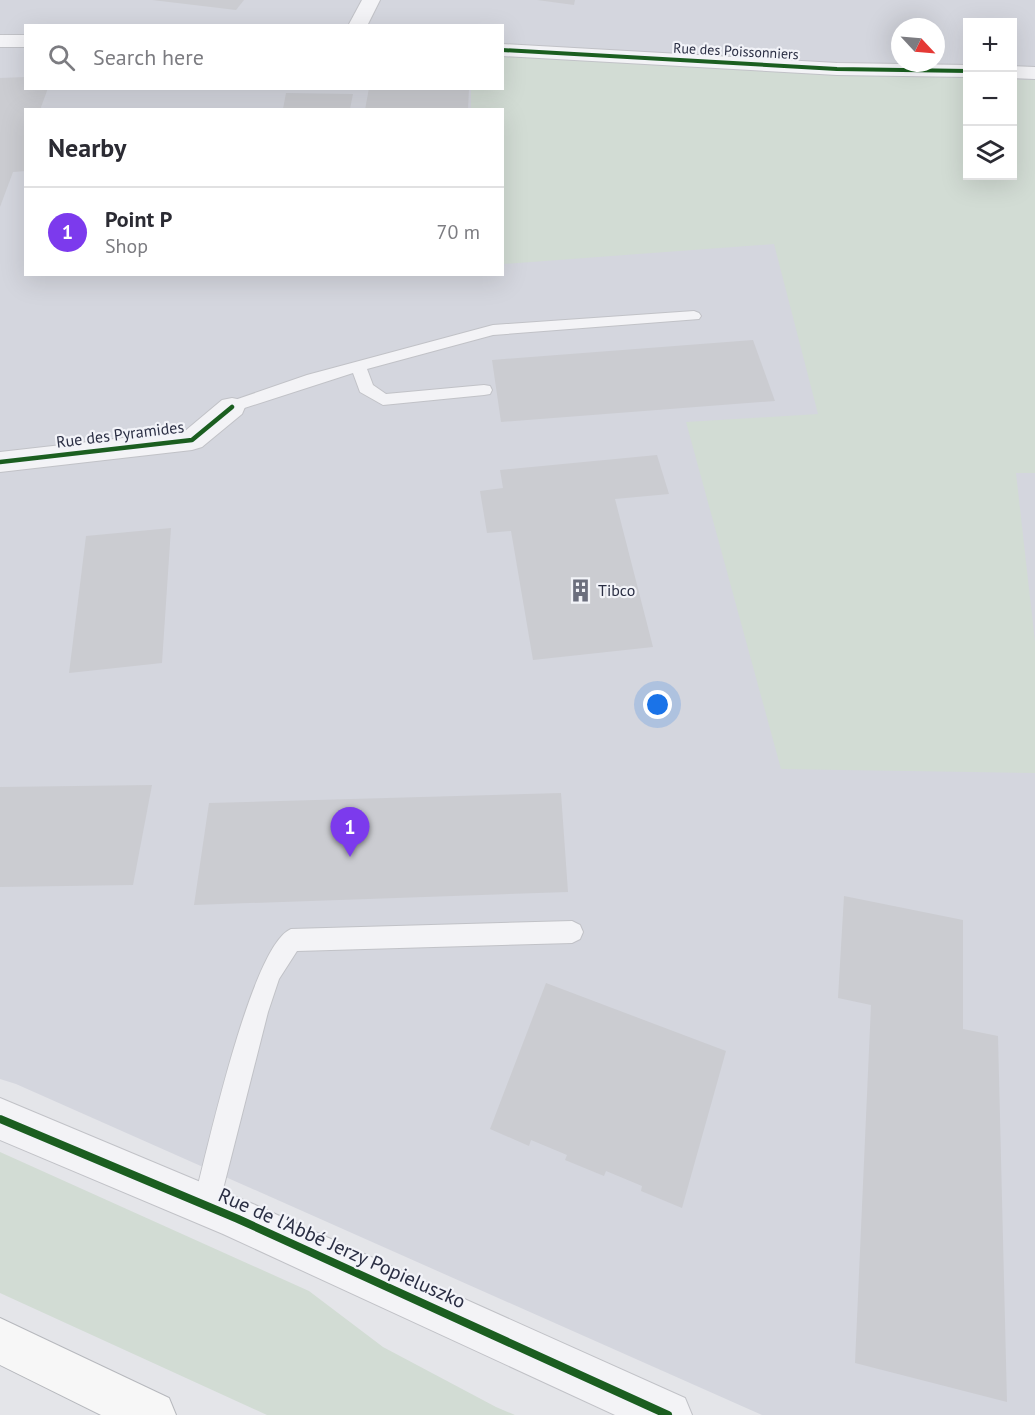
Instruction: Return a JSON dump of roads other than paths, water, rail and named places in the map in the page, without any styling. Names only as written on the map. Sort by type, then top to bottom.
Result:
[{"type":"highway","points":[[0,1341],[152,1415]]},
{"type":"street","points":[[358,24],[371,0]]},
{"type":"street","points":[[0,41],[24,41]]},
{"type":"street","name":"Rue des Poissonniers","points":[[504,50],[837,69],[963,71]]},
{"type":"street","points":[[1017,72],[1035,73]]},
{"type":"street","name":"Rue des Pyramides","points":[[0,462],[192,440],[232,407]]},
{"type":"street","name":"Rue de l'Abbé Jerzy Popieluszko","points":[[0,1119],[206,1205],[668,1415]]},
{"type":"lane","points":[[232,407],[313,379],[493,330],[694,316]]},
{"type":"lane","points":[[358,367],[366,388],[384,400],[484,390]]},
{"type":"lane","points":[[206,1205],[256,1012],[270,973],[291,940],[572,932]]},
{"type":"place","name":"Tibco","points":[[580,590]]},
{"type":"place","name":"Point P","points":[[350,857]]}]
